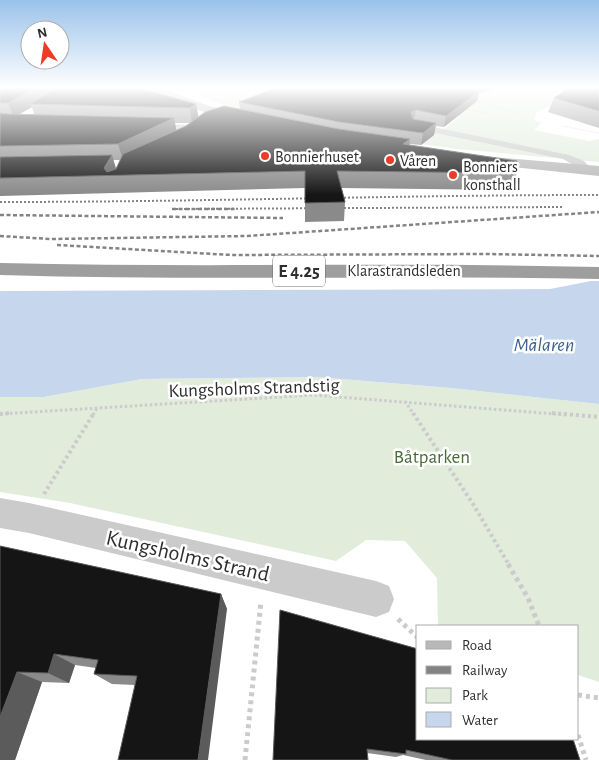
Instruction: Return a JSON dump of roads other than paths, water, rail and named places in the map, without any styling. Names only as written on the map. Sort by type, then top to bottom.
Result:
[{"type":"highway","name":"Klarastrandsleden","points":[[0,262],[97,265],[523,265],[599,267]]},
{"type":"highway","name":"Klarastrandsleden","points":[[0,269],[92,272],[454,270],[599,273]]},
{"type":"main road","points":[[469,158],[593,171]]},
{"type":"street","points":[[133,127],[201,124]]},
{"type":"street","points":[[175,141],[201,124]]},
{"type":"street","points":[[414,126],[566,157],[580,162],[593,171]]},
{"type":"street","name":"Kungsholms Strand","points":[[14,516],[376,599]]},
{"type":"water","name":"Mälaren","points":[[599,281],[599,404],[451,388],[317,377],[142,379],[44,397],[0,397],[0,291],[550,289]]},
{"type":"railway","points":[[0,202],[599,195]]},
{"type":"railway","points":[[236,209],[172,209],[562,207]]},
{"type":"railway","points":[[0,236],[51,239],[247,236],[599,212]]},
{"type":"railway","points":[[0,215],[283,218]]},
{"type":"railway","points":[[57,245],[232,255],[487,254],[599,256]]},
{"type":"place","name":"Bonnierhuset","points":[[265,156]]},
{"type":"place","name":"Våren","points":[[390,160]]},
{"type":"place","name":"Bonniers konsthall","points":[[453,175]]},
{"type":"park label","name":"Båtparken","points":[[432,456]]}]
